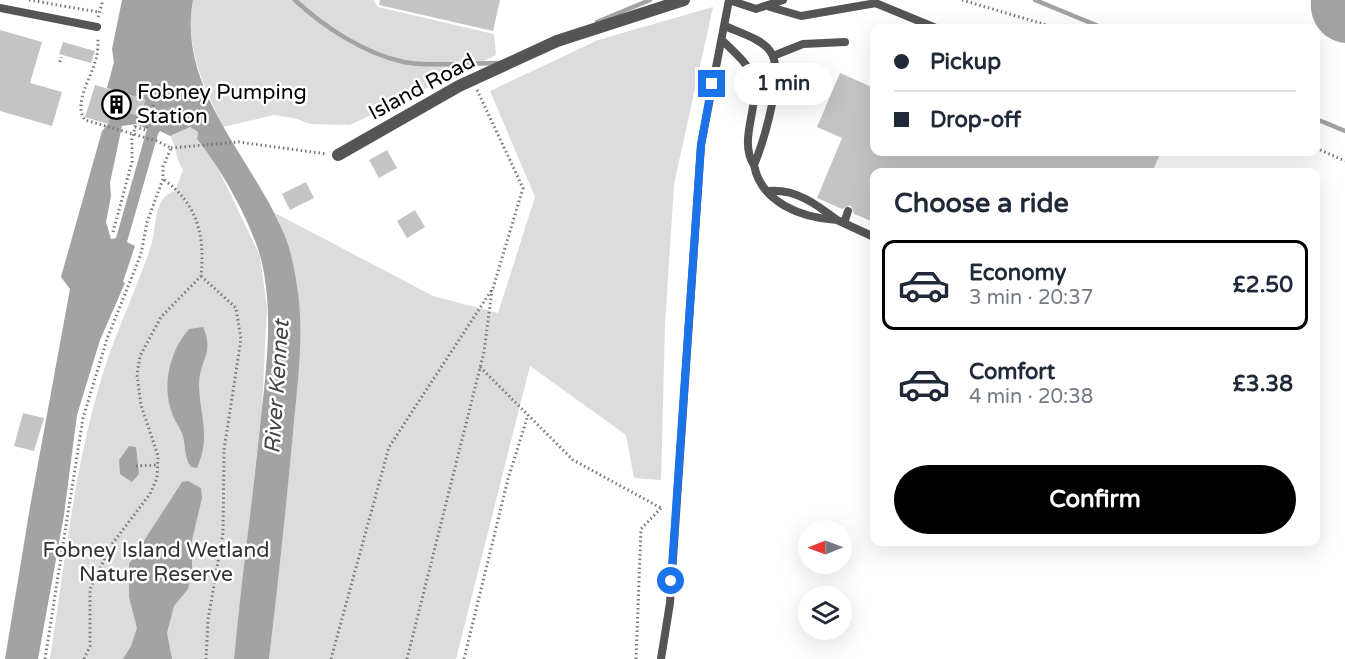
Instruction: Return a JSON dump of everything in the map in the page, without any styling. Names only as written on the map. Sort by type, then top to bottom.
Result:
[{"type":"street","name":"Island Road","points":[[338,155],[472,80],[557,41],[684,0]]},
{"type":"lane","points":[[661,659],[669,603],[701,145],[729,0],[749,9],[770,7],[801,16],[871,2],[926,24]]},
{"type":"lane","points":[[770,7],[783,0]]},
{"type":"lane","points":[[0,8],[97,27]]},
{"type":"lane","points":[[725,26],[764,45],[773,56],[776,69],[763,143],[754,165]]},
{"type":"lane","points":[[722,40],[739,57],[752,78],[753,102],[748,142],[749,158],[756,173],[780,205],[813,218],[840,221]]},
{"type":"lane","points":[[773,56],[803,44],[845,42]]},
{"type":"lane","points":[[769,191],[786,191],[814,201],[840,221],[870,235]]},
{"type":"lane","points":[[840,221],[848,211]]},
{"type":"path","points":[[29,0],[98,12]]},
{"type":"path","points":[[103,0],[98,12],[96,61],[86,87],[81,113],[85,120],[157,141],[171,148],[239,142],[338,155]]},
{"type":"path","points":[[962,0],[1043,24]]},
{"type":"path","points":[[60,62],[61,57]]},
{"type":"path","points":[[406,659],[480,367],[493,288],[523,188],[472,80]]},
{"type":"path","points":[[135,125],[146,130],[159,84]]},
{"type":"path","points":[[113,232],[132,162],[133,134],[138,116]]},
{"type":"path","points":[[45,659],[86,407],[107,339],[141,254],[147,222],[164,179],[163,167],[171,148]]},
{"type":"path","points":[[1320,150],[1345,161]]},
{"type":"path","points":[[84,659],[90,646],[90,589],[112,544],[150,494],[157,478],[158,456],[141,405],[137,375],[140,356],[161,317],[201,276],[204,245],[194,215],[177,189],[164,179]]},
{"type":"path","points":[[201,276],[236,309],[241,339],[224,450],[223,532],[208,620],[206,659]]},
{"type":"path","points":[[331,659],[389,447],[493,288]]},
{"type":"path","points":[[480,367],[573,460],[661,508],[641,529],[636,659]]},
{"type":"path","points":[[464,659],[508,479],[528,415]]},
{"type":"path","points":[[136,466],[158,465]]},
{"type":"green space","points":[[193,0],[373,0],[378,7],[494,34],[496,55],[350,125],[310,124],[274,115],[223,127],[203,81],[194,50],[191,34]]},
{"type":"green space","points":[[713,7],[674,184],[665,326],[661,480],[634,478],[626,435],[530,366],[456,659],[269,659],[293,433],[299,337],[294,273],[287,242],[275,213],[433,296],[498,313],[535,197],[490,91],[598,40]]},
{"type":"green space","name":"Fobney Island Wetland Nature Reserve","points":[[190,127],[198,132],[197,139],[214,160],[260,256],[267,308],[262,408],[234,659],[50,659],[70,524],[89,423],[109,354],[150,249],[156,215],[162,200],[175,191],[183,170],[170,136]]},
{"type":"water","name":"River Kennet","points":[[122,0],[193,0],[191,31],[196,62],[205,91],[267,200],[284,235],[292,260],[300,310],[299,363],[269,659],[234,659],[268,347],[265,281],[261,259],[243,212],[216,165],[197,139],[198,132],[190,127],[170,136],[160,131],[158,134],[127,242],[135,246],[123,282],[125,283],[100,340],[77,415],[64,515],[38,659],[5,659],[70,289],[61,277],[102,131],[108,124],[113,108],[140,116],[145,100],[107,88],[114,62],[112,49]],"holes":[[[136,124],[147,129],[116,238],[111,239],[106,222],[111,196],[110,183],[122,126]]]},
{"type":"water","points":[[1311,0],[1345,0],[1345,43],[1330,38],[1320,30],[1320,24],[1315,22]]},
{"type":"water","points":[[203,327],[207,351],[199,385],[204,436],[197,468],[191,467],[187,460],[183,436],[169,405],[168,382],[172,359],[182,338],[189,329]]},
{"type":"water","points":[[129,446],[136,447],[139,474],[132,482],[120,474],[119,460]]},
{"type":"water","points":[[188,481],[201,488],[202,498],[192,540],[192,569],[188,589],[174,606],[167,633],[172,659],[123,659],[131,646],[137,628],[129,597],[129,564],[182,482]]},
{"type":"building","points":[[380,0],[500,0],[493,31],[379,5]]},
{"type":"building","points":[[0,30],[42,42],[30,83],[62,92],[52,126],[0,111]]},
{"type":"building","points":[[63,42],[95,51],[91,63],[59,54]]},
{"type":"building","points":[[840,73],[870,86],[870,156],[1159,156],[1154,168],[870,168],[870,220],[854,214],[851,205],[842,209],[817,198],[842,138],[817,127]]},
{"type":"building","name":"Fobney Pumping Station","points":[[95,85],[145,99],[140,116],[113,108],[108,124],[85,117]]},
{"type":"building","points":[[387,150],[397,168],[379,178],[369,160]]},
{"type":"building","points":[[306,182],[314,198],[290,210],[282,194]]},
{"type":"building","points":[[415,210],[425,227],[407,238],[397,221]]},
{"type":"building","points":[[23,413],[44,418],[34,451],[14,446]]},
{"type":"waterway","points":[[295,0],[346,38],[389,58],[424,64],[498,63]]},
{"type":"waterway","points":[[597,22],[650,0]]},
{"type":"waterway","points":[[1035,0],[1093,24]]},
{"type":"waterway","points":[[1320,121],[1345,131]]},
{"type":"place","name":"Fobney Pumping Station","points":[[116,104]]},
{"type":"route","points":[[671,581],[701,145],[712,84]]}]
